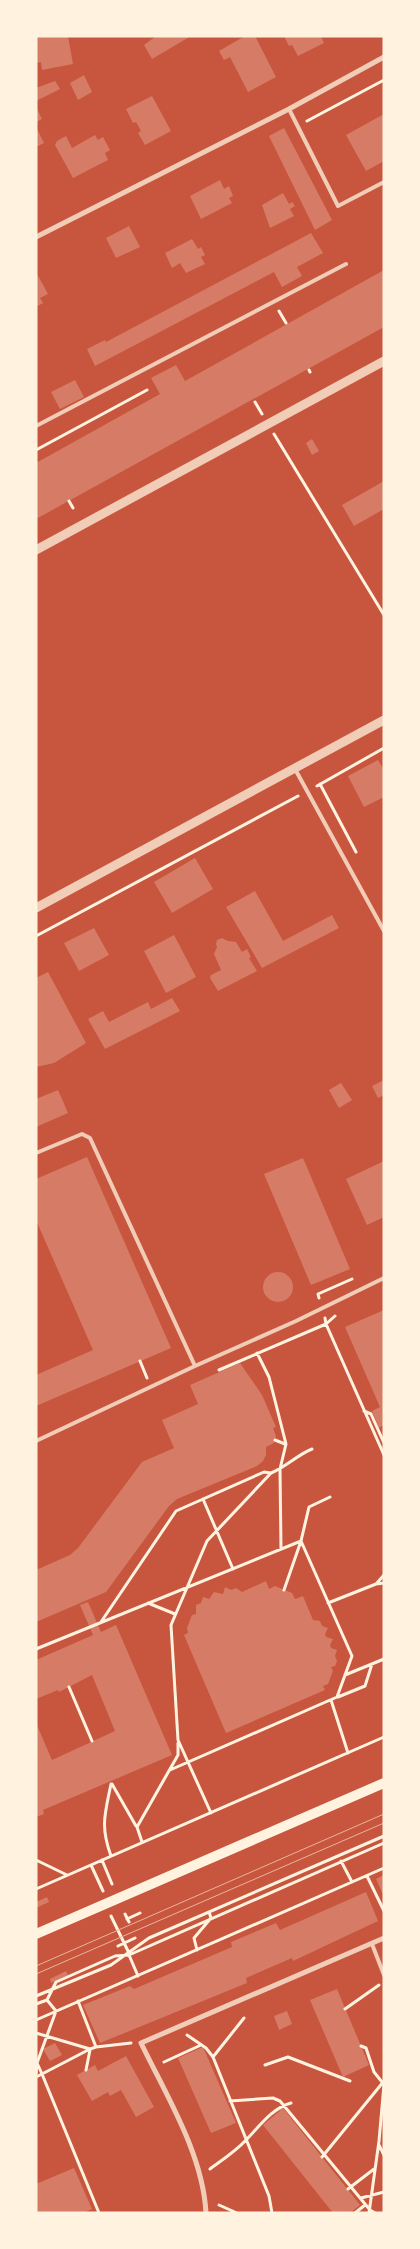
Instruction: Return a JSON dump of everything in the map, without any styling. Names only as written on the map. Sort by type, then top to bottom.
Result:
[{"type":"main road","points":[[36,1934],[384,1783]]},
{"type":"street","points":[[36,237],[289,109],[384,57]]},
{"type":"street","points":[[36,550],[384,361]]},
{"type":"street","points":[[36,908],[384,720]]},
{"type":"street","points":[[206,2213],[200,2173],[192,2151],[141,2043],[384,1938]]},
{"type":"lane","points":[[289,109],[338,206],[384,182]]},
{"type":"lane","points":[[36,426],[346,264]]},
{"type":"lane","points":[[295,769],[381,922],[384,931]]},
{"type":"lane","points":[[36,1153],[82,1134],[90,1138],[195,1366]]},
{"type":"lane","points":[[36,1442],[384,1278]]},
{"type":"lane","points":[[372,1944],[384,1975]]},
{"type":"path","points":[[297,126],[384,80]]},
{"type":"path","points":[[36,450],[148,390]]},
{"type":"path","points":[[255,402],[384,615]]},
{"type":"path","points":[[69,501],[73,508]]},
{"type":"path","points":[[315,787],[384,748]]},
{"type":"path","points":[[320,784],[357,854]]},
{"type":"path","points":[[36,936],[299,796]]},
{"type":"path","points":[[318,1294],[358,1276]]},
{"type":"path","points":[[215,1372],[326,1324],[384,1455]]},
{"type":"path","points":[[251,1340],[269,1377],[286,1444],[280,1469],[281,1549]]},
{"type":"path","points":[[140,1361],[151,1388]]},
{"type":"path","points":[[364,1410],[370,1414],[384,1443]]},
{"type":"path","points":[[275,1440],[286,1444]]},
{"type":"path","points":[[137,1827],[178,1755],[171,1625],[207,1541],[271,1473],[280,1469],[299,1454],[312,1449]]},
{"type":"path","points":[[101,1622],[176,1511],[264,1472],[271,1473]]},
{"type":"path","points":[[284,1590],[301,1541],[310,1507],[330,1497]]},
{"type":"path","points":[[204,1499],[232,1569]]},
{"type":"path","points":[[36,1649],[301,1541]]},
{"type":"path","points":[[301,1541],[352,1656],[337,1697]]},
{"type":"path","points":[[376,1584],[384,1576]]},
{"type":"path","points":[[328,1603],[376,1584],[384,1583]]},
{"type":"path","points":[[148,1602],[175,1614]]},
{"type":"path","points":[[345,1675],[384,1659]]},
{"type":"path","points":[[170,1770],[365,1686],[372,1664]]},
{"type":"path","points":[[69,1687],[92,1741]]},
{"type":"path","points":[[331,1700],[348,1753]]},
{"type":"path","points":[[36,1889],[384,1737]]},
{"type":"path","points":[[178,1740],[211,1813]]},
{"type":"path","points":[[111,1856],[103,1835],[111,1783],[137,1827],[142,1842]]},
{"type":"path","points":[[129,1953],[138,1944],[384,1836]]},
{"type":"path","points":[[36,2004],[47,2000],[56,1982],[115,1956],[122,1956],[140,1950],[384,1843]]},
{"type":"path","points":[[339,1856],[352,1882]]},
{"type":"path","points":[[36,1860],[67,1876]]},
{"type":"path","points":[[102,1860],[112,1884]]},
{"type":"path","points":[[91,1865],[102,1888]]},
{"type":"path","points":[[36,2020],[384,1868]]},
{"type":"path","points":[[367,1876],[384,1911]]},
{"type":"path","points":[[209,1912],[211,1918]]},
{"type":"path","points":[[125,1914],[128,1921],[140,1913]]},
{"type":"path","points":[[197,1950],[194,1938],[211,1918]]},
{"type":"path","points":[[113,1920],[138,1976]]},
{"type":"path","points":[[118,1946],[135,1937],[140,1950]]},
{"type":"path","points":[[345,2009],[384,1981]]},
{"type":"path","points":[[36,1996],[52,1989]]},
{"type":"path","points":[[47,2000],[56,2011]]},
{"type":"path","points":[[78,2001],[96,2047]]},
{"type":"path","points":[[56,2011],[37,2062],[36,2075],[42,2074],[96,2047],[141,2043]]},
{"type":"path","points":[[213,2057],[244,2018]]},
{"type":"path","points":[[177,2027],[202,2045],[213,2057],[269,2196],[272,2213]]},
{"type":"path","points":[[36,2033],[90,2049]]},
{"type":"path","points":[[163,2062],[202,2045]]},
{"type":"path","points":[[361,2046],[366,2048],[374,2072],[383,2083],[379,2147],[384,2155]]},
{"type":"path","points":[[86,2070],[90,2049]]},
{"type":"path","points":[[265,2065],[288,2057],[350,2081]]},
{"type":"path","points":[[37,2062],[99,2213]]},
{"type":"path","points":[[323,2155],[383,2083]]},
{"type":"path","points":[[230,2101],[273,2098],[284,2105],[350,2188],[361,2198],[369,2211],[376,2213]]},
{"type":"path","points":[[210,2170],[246,2140],[261,2123],[284,2105],[291,2104]]},
{"type":"path","points":[[369,2211],[379,2141],[384,2131]]},
{"type":"path","points":[[350,2188],[374,2169]]},
{"type":"path","points":[[361,2198],[384,2192]]},
{"type":"path","points":[[219,2205],[237,2213]]},
{"type":"path","points":[[355,2213],[366,2205]]},
{"type":"building","points":[[36,36],[68,36],[73,64],[42,70],[41,62],[36,63]]},
{"type":"building","points":[[156,36],[191,36],[152,59],[144,45]]},
{"type":"building","points":[[245,36],[255,36],[276,77],[248,92],[230,57],[224,60],[219,51]]},
{"type":"building","points":[[284,36],[321,36],[324,43],[298,56],[292,45],[289,46]]},
{"type":"building","points":[[84,75],[92,92],[78,100],[70,83]]},
{"type":"building","points":[[55,81],[60,89],[36,101],[36,88]]},
{"type":"building","points":[[152,96],[171,131],[145,145],[138,133],[141,131],[136,122],[133,123],[126,109]]},
{"type":"building","points":[[36,107],[42,119],[36,122]]},
{"type":"building","points":[[384,114],[384,161],[366,171],[346,135]]},
{"type":"building","points":[[36,127],[44,143],[36,147]]},
{"type":"building","points":[[284,128],[332,220],[315,230],[269,136]]},
{"type":"building","points":[[95,135],[98,140],[103,137],[110,150],[105,153],[108,160],[73,178],[55,145],[57,141],[66,136],[72,148]]},
{"type":"building","points":[[220,180],[224,189],[229,186],[233,196],[229,198],[232,203],[201,219],[190,196]]},
{"type":"building","points":[[283,193],[289,204],[292,202],[295,206],[290,209],[294,216],[270,228],[262,205]]},
{"type":"building","points":[[129,226],[140,247],[116,258],[106,238]]},
{"type":"building","points":[[311,233],[323,253],[297,267],[302,276],[282,287],[274,272],[95,366],[87,349],[105,340],[106,342]]},
{"type":"building","points":[[192,239],[198,249],[201,247],[205,255],[201,257],[205,264],[186,273],[180,263],[172,268],[165,253]]},
{"type":"building","points":[[384,270],[384,327],[36,519],[36,463],[160,394],[151,378],[176,365],[185,381]]},
{"type":"building","points":[[36,272],[48,294],[40,298],[43,303],[36,307]]},
{"type":"building","points":[[75,380],[84,397],[60,409],[51,392]]},
{"type":"building","points":[[312,439],[319,451],[312,455],[306,443]]},
{"type":"building","points":[[384,481],[384,509],[354,526],[342,505]]},
{"type":"building","points":[[378,760],[384,770],[384,797],[364,807],[348,776]]},
{"type":"building","points":[[195,858],[213,889],[172,913],[154,882]]},
{"type":"building","points":[[255,891],[283,941],[332,915],[339,928],[262,968],[226,907]]},
{"type":"building","points":[[94,928],[109,955],[79,971],[64,943]]},
{"type":"building","points":[[174,935],[196,977],[166,993],[144,951]]},
{"type":"building","points":[[222,938],[236,942],[242,952],[247,949],[251,957],[249,958],[257,971],[218,991],[210,978],[211,975],[221,970],[214,954],[217,940]]},
{"type":"building","points":[[48,972],[86,1043],[54,1063],[36,1067],[36,978]]},
{"type":"building","points":[[172,998],[180,1011],[105,1049],[88,1019],[103,1011],[109,1022],[148,1002],[151,1009]]},
{"type":"building","points":[[384,1080],[384,1095],[378,1098],[372,1086]]},
{"type":"building","points":[[341,1083],[352,1100],[339,1108],[329,1090]]},
{"type":"building","points":[[58,1090],[68,1113],[36,1127],[36,1099]]},
{"type":"building","points":[[87,1157],[171,1348],[36,1406],[36,1375],[93,1350],[36,1220],[36,1179]]},
{"type":"building","points":[[303,1158],[350,1269],[311,1285],[264,1174]]},
{"type":"building","points":[[384,1161],[384,1217],[367,1225],[346,1179]]},
{"type":"building","points":[[278,1272],[289,1276],[293,1287],[289,1298],[278,1302],[267,1298],[263,1287],[267,1276]]},
{"type":"building","points":[[384,1310],[384,1425],[379,1428],[372,1411],[380,1407],[345,1327]]},
{"type":"building","points":[[240,1363],[262,1395],[276,1427],[273,1428],[276,1436],[274,1443],[266,1447],[266,1455],[263,1461],[257,1466],[177,1499],[169,1506],[106,1592],[36,1622],[36,1570],[70,1555],[78,1548],[142,1462],[174,1448],[162,1420],[198,1404],[190,1385]]},
{"type":"building","points":[[266,1581],[269,1589],[275,1586],[292,1593],[295,1599],[303,1596],[313,1620],[320,1621],[322,1626],[328,1628],[325,1634],[326,1637],[333,1639],[330,1645],[331,1648],[337,1650],[335,1656],[337,1661],[335,1666],[331,1667],[333,1671],[328,1684],[323,1686],[325,1690],[226,1733],[184,1635],[188,1633],[187,1628],[192,1615],[196,1614],[196,1605],[201,1603],[203,1597],[209,1599],[214,1592],[223,1594],[225,1587],[231,1590],[236,1588],[242,1592]]},
{"type":"building","points":[[88,1602],[101,1632],[116,1625],[172,1755],[43,1810],[44,1814],[36,1817],[36,1723],[52,1760],[115,1731],[92,1675],[59,1692],[58,1690],[36,1699],[36,1660],[93,1635],[80,1605]]},
{"type":"building","points":[[384,1875],[384,1897],[376,1879]]},
{"type":"building","points":[[366,1892],[378,1921],[293,1961],[292,1958],[246,1978],[247,1983],[100,2043],[83,2005],[130,1986],[134,1989],[232,1947],[231,1942],[276,1923],[280,1930]]},
{"type":"building","points":[[47,1897],[49,1902],[36,1908],[36,1902]]},
{"type":"building","points":[[66,1971],[68,1975],[51,1983],[50,1979]]},
{"type":"building","points":[[337,1989],[369,2065],[343,2077],[310,2000]]},
{"type":"building","points":[[287,2011],[292,2024],[279,2030],[274,2016]]},
{"type":"building","points":[[55,2043],[62,2055],[50,2061],[43,2049]]},
{"type":"building","points":[[203,2047],[236,2123],[211,2133],[178,2058]]},
{"type":"building","points":[[126,2056],[154,2107],[136,2117],[121,2090],[110,2096],[108,2092],[92,2101],[77,2075],[95,2065],[98,2071]]},
{"type":"building","points":[[283,2108],[360,2205],[350,2213],[333,2213],[263,2125]]},
{"type":"building","points":[[74,2168],[92,2209],[83,2213],[36,2213],[36,2184]]},
{"type":"tram line","points":[[36,1966],[384,1814]]},
{"type":"tram line","points":[[36,1974],[384,1823]]}]
